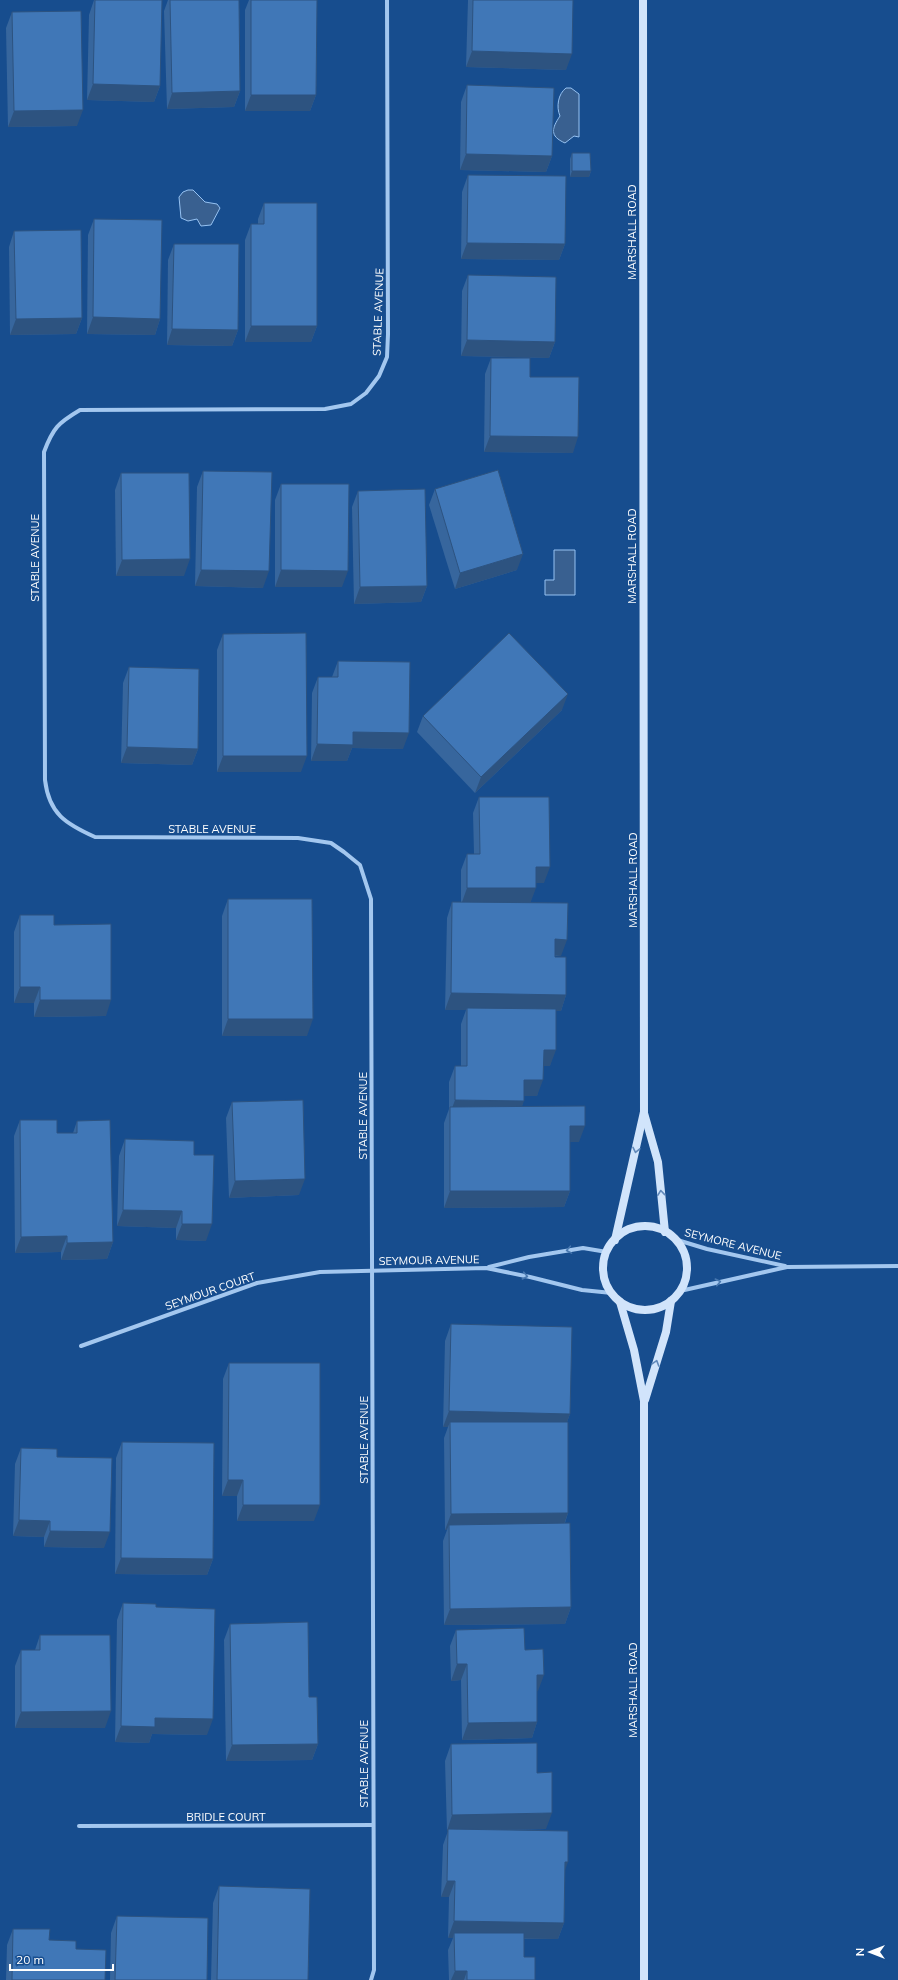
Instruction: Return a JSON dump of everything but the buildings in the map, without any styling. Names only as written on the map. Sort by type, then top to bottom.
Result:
[{"type":"street","name":"STABLE AVENUE","points":[[371,1980],[374,1970],[371,899],[360,865],[331,843],[298,838],[95,837],[69,824],[52,806],[47,794],[45,780],[44,452],[51,432],[66,419],[80,410],[325,409],[351,404],[366,393],[379,376],[387,357],[388,334],[387,0]]},
{"type":"street","name":"MARSHALL ROAD","points":[[615,1240],[644,1112],[643,0]]},
{"type":"street","name":"MARSHALL ROAD","points":[[644,1112],[658,1162],[665,1232]]},
{"type":"street","points":[[645,1226],[665,1232],[674,1239],[680,1245],[686,1257],[687,1271],[684,1284],[680,1291],[671,1301],[654,1310],[640,1310],[620,1302],[607,1286],[603,1273],[604,1259],[610,1246],[619,1235],[631,1229],[645,1226]]},
{"type":"street","name":"SEYMORE AVENUE","points":[[674,1239],[707,1249],[787,1267]]},
{"type":"street","name":"SEYMOUR AVENUE","points":[[486,1268],[529,1257],[583,1248],[607,1252]]},
{"type":"street","name":"SEYMORE AVENUE","points":[[680,1291],[787,1267],[898,1266]]},
{"type":"street","name":"SEYMOUR AVENUE","points":[[372,1271],[486,1268],[530,1276],[582,1290],[612,1293]]},
{"type":"street","name":"SEYMOUR COURT","points":[[81,1346],[257,1283],[320,1272],[372,1271]]},
{"type":"street","name":"MARSHALL ROAD","points":[[644,1401],[666,1332],[671,1301]]},
{"type":"street","name":"MARSHALL ROAD","points":[[620,1302],[634,1350],[644,1401],[644,1980]]},
{"type":"street","name":"BRIDLE COURT","points":[[79,1826],[373,1825]]},
{"type":"water","points":[[566,88],[571,88],[579,94],[579,137],[574,136],[565,143],[556,138],[554,135],[554,128],[560,116],[558,101]]},
{"type":"water","points":[[193,190],[205,202],[217,204],[220,208],[211,225],[201,226],[197,219],[188,221],[181,218],[179,197],[183,192]]},
{"type":"water","points":[[554,550],[575,550],[575,595],[545,595],[545,580],[554,580]]}]
